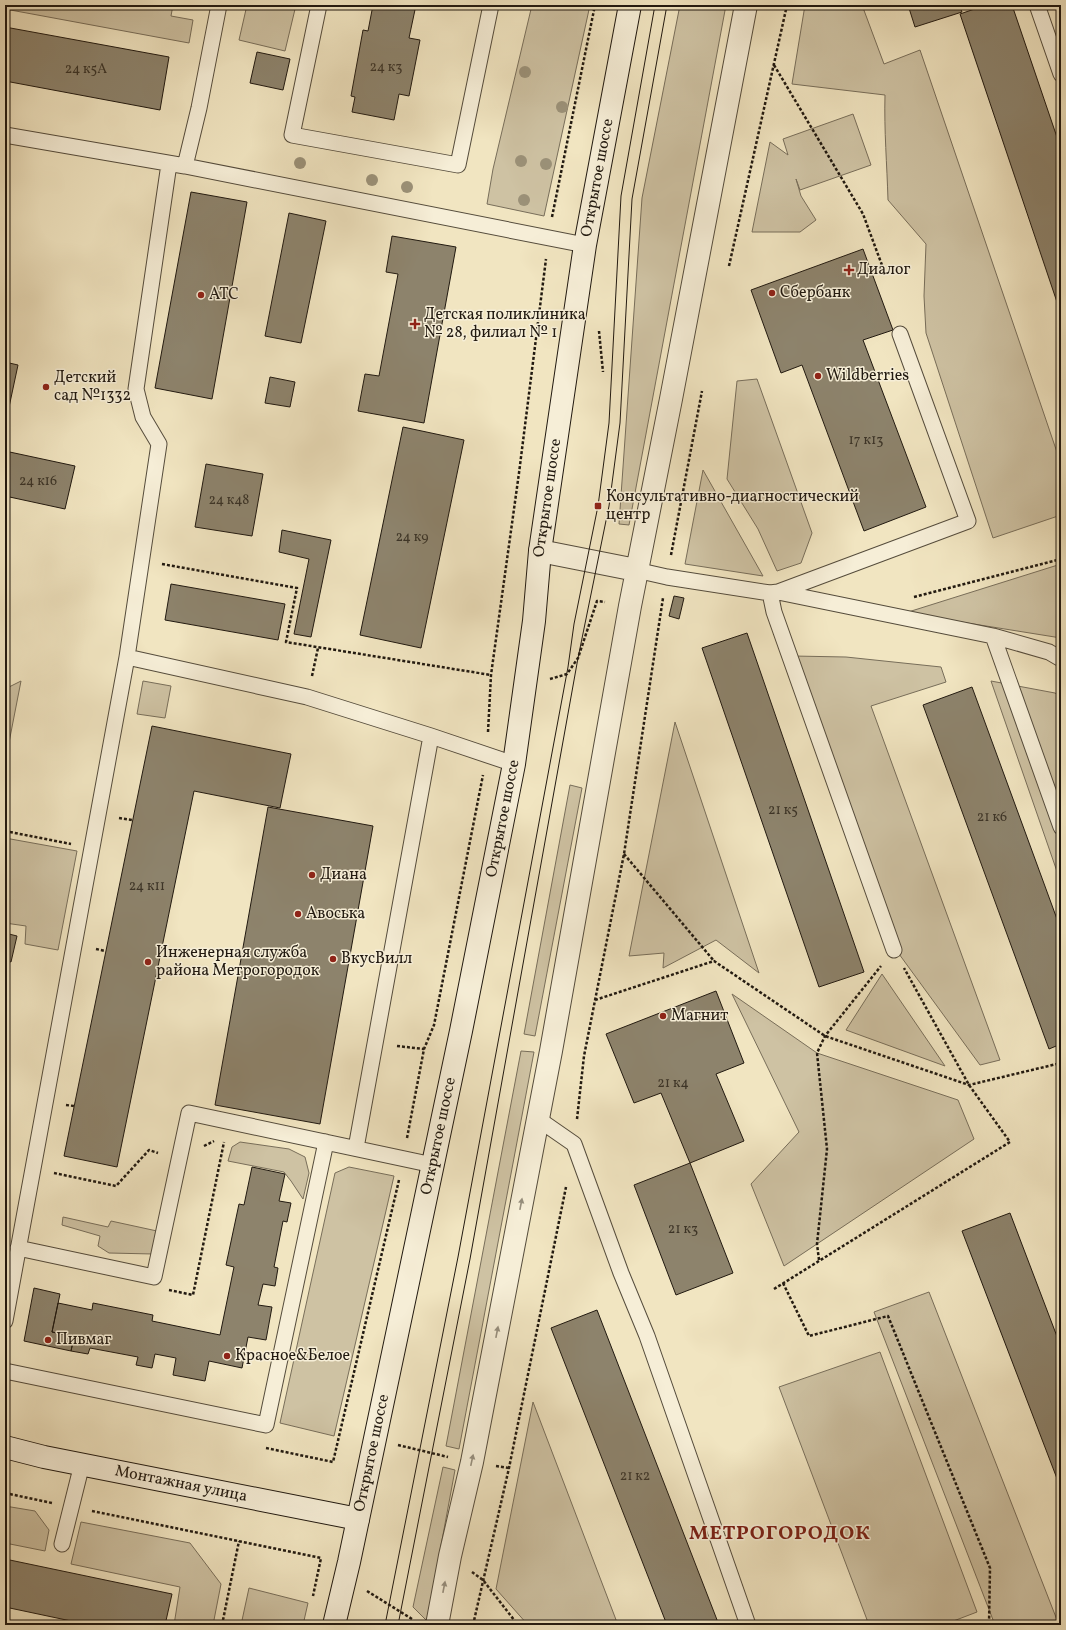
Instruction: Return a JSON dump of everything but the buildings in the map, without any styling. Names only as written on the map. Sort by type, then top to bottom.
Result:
[{"type":"street","name":"Открытое шоссе","points":[[334,1625],[433,1165],[514,764],[534,622],[540,551],[585,245],[630,5]]},
{"type":"street","points":[[427,1623],[450,1556],[472,1462],[553,1044],[636,570],[674,383],[746,5]]},
{"type":"street","points":[[540,551],[636,570]]},
{"type":"street","name":"Монтажная улица","points":[[5,1447],[82,1464],[358,1519]]},
{"type":"lane","points":[[185,166],[199,108],[219,5]]},
{"type":"lane","points":[[319,5],[292,134],[458,165],[491,5]]},
{"type":"lane","points":[[1037,5],[1061,74]]},
{"type":"lane","points":[[5,135],[185,166],[585,245]]},
{"type":"lane","points":[[5,1321],[127,657],[159,444],[143,417],[136,389],[169,164]]},
{"type":"lane","points":[[774,592],[968,521],[900,334]]},
{"type":"lane","points":[[636,570],[667,577],[774,592],[993,636],[1057,655]]},
{"type":"lane","points":[[774,592],[774,612],[894,950]]},
{"type":"lane","points":[[993,636],[1061,827]]},
{"type":"lane","points":[[127,657],[307,697],[514,764]]},
{"type":"lane","points":[[356,1148],[431,736]]},
{"type":"lane","points":[[18,1248],[154,1277],[189,1113],[433,1165]]},
{"type":"lane","points":[[538,1119],[574,1144],[621,1273],[646,1336],[748,1625]]},
{"type":"lane","points":[[5,1371],[266,1425],[326,1142]]},
{"type":"lane","points":[[62,1544],[82,1464]]},
{"type":"path","points":[[334,1462],[404,1158],[424,1048],[434,1025],[487,755],[491,675],[519,473],[550,226],[595,5]]},
{"type":"path","points":[[728,266],[788,5]]},
{"type":"path","points":[[774,65],[863,214],[886,276]]},
{"type":"path","points":[[598,324],[603,372]]},
{"type":"path","points":[[670,560],[702,391]]},
{"type":"path","points":[[909,598],[1061,559]]},
{"type":"path","points":[[160,564],[297,588],[286,642],[491,675]]},
{"type":"path","points":[[574,1144],[584,1056],[624,854],[663,596]]},
{"type":"path","points":[[549,679],[567,674],[578,658],[597,601]]},
{"type":"path","points":[[307,697],[318,648]]},
{"type":"path","points":[[5,831],[92,848]]},
{"type":"path","points":[[624,854],[714,961],[825,1036],[969,1085],[1061,1063]]},
{"type":"path","points":[[774,1289],[1010,1142],[969,1085],[894,950],[825,1036],[817,1053],[827,1150],[817,1244],[819,1260]]},
{"type":"path","points":[[595,1000],[714,961]]},
{"type":"path","points":[[376,1043],[424,1048]]},
{"type":"path","points":[[46,1172],[116,1186],[149,1150]]},
{"type":"path","points":[[473,1625],[509,1468],[567,1182]]},
{"type":"path","points":[[783,1283],[809,1336],[888,1316],[990,1568],[989,1625]]},
{"type":"path","points":[[5,1493],[322,1558],[312,1603]]},
{"type":"path","points":[[222,1625],[239,1541]]},
{"type":"path","points":[[450,1556],[483,1580],[518,1625]]},
{"type":"path","points":[[365,1590],[389,1606],[427,1623]]},
{"type":"shaded area","points":[[5,5],[173,5],[171,16],[193,20],[189,43],[5,9]]},
{"type":"shaded area","points":[[247,5],[296,5],[285,51],[239,40]]},
{"type":"shaded area","points":[[532,5],[590,5],[544,216],[487,204],[493,169]]},
{"type":"shaded area","points":[[680,5],[726,5],[629,525],[619,524],[642,198]]},
{"type":"shaded area","points":[[805,5],[862,5],[884,64],[920,50],[1061,464],[1061,515],[993,538],[926,333],[924,296],[926,244],[888,200],[885,95],[792,84]]},
{"type":"shaded area","points":[[853,114],[871,165],[800,190],[796,179],[801,196],[816,220],[800,232],[752,232],[770,142],[788,155],[783,139]]},
{"type":"shaded area","points":[[757,379],[812,533],[801,563],[777,571],[758,529],[727,479],[737,381]]},
{"type":"shaded area","points":[[703,470],[763,576],[685,564]]},
{"type":"shaded area","points":[[1061,564],[1061,638],[905,613]]},
{"type":"shaded area","points":[[793,656],[846,657],[941,667],[946,682],[871,706],[1000,1060],[980,1065],[891,943]]},
{"type":"shaded area","points":[[21,681],[5,763],[5,689]]},
{"type":"shaded area","points":[[143,681],[171,686],[165,718],[137,714]]},
{"type":"shaded area","points":[[991,681],[1055,693],[1061,697],[1061,883]]},
{"type":"shaded area","points":[[675,722],[759,973],[716,940],[663,968],[664,953],[629,956]]},
{"type":"shaded area","points":[[570,785],[582,788],[535,1036],[524,1034]]},
{"type":"shaded area","points":[[5,838],[77,851],[58,950],[25,944],[26,926],[5,923]]},
{"type":"shaded area","points":[[882,974],[945,1066],[846,1030]]},
{"type":"shaded area","points":[[732,994],[817,1053],[958,1100],[974,1139],[784,1266],[751,1184],[799,1132]]},
{"type":"shaded area","points":[[521,1051],[534,1052],[459,1449],[446,1446]]},
{"type":"shaded area","points":[[240,1142],[289,1149],[305,1157],[309,1173],[303,1199],[284,1172],[228,1161],[232,1147]]},
{"type":"shaded area","points":[[349,1167],[394,1176],[334,1436],[280,1423],[335,1173]]},
{"type":"shaded area","points":[[63,1217],[108,1227],[111,1221],[157,1231],[153,1254],[109,1253],[98,1246],[100,1236],[62,1225]]},
{"type":"shaded area","points":[[929,1292],[1059,1625],[995,1625],[874,1312]]},
{"type":"shaded area","points":[[880,1352],[977,1612],[943,1625],[869,1625],[779,1387]]},
{"type":"shaded area","points":[[533,1402],[618,1625],[528,1625],[496,1589]]},
{"type":"shaded area","points":[[443,1467],[455,1470],[427,1621],[413,1607]]},
{"type":"shaded area","points":[[5,1506],[35,1511],[49,1530],[45,1551],[5,1543]]},
{"type":"shaded area","points":[[81,1522],[190,1543],[221,1584],[213,1625],[174,1625],[180,1587],[71,1564]]},
{"type":"shaded area","points":[[249,1588],[308,1603],[303,1625],[241,1625]]},
{"type":"tram line","points":[[385,1625],[458,1257],[568,667],[574,624],[598,506],[609,423],[621,196],[655,5]]},
{"type":"tram line","points":[[398,1625],[470,1259],[578,658],[609,506],[620,423],[632,199],[667,5]]},
{"type":"place","name":"Диалог","points":[[849,270]]},
{"type":"place","name":"Сбербанк","points":[[772,293]]},
{"type":"place","name":"АТС","points":[[201,295]]},
{"type":"place","name":"Детская поликлиника № 28, филиал № 1","points":[[415,324]]},
{"type":"place","name":"Wildberries","points":[[818,376]]},
{"type":"place","name":"Детский сад №1332","points":[[46,387]]},
{"type":"place","name":"Консультативно-диагностический центр","points":[[598,506]]},
{"type":"place","name":"Диана","points":[[312,875]]},
{"type":"place","name":"Авоська","points":[[298,914]]},
{"type":"place","name":"ВкусВилл","points":[[333,959]]},
{"type":"place","name":"Инженерная служба района Метрогородок","points":[[148,962]]},
{"type":"place","name":"Магнит","points":[[663,1016]]},
{"type":"place","name":"Пивмаг","points":[[48,1340]]},
{"type":"place","name":"Красное&Белое","points":[[227,1356]]},
{"type":"district","name":"МЕТРОГОРОДОК","points":[[780,1534]]}]
